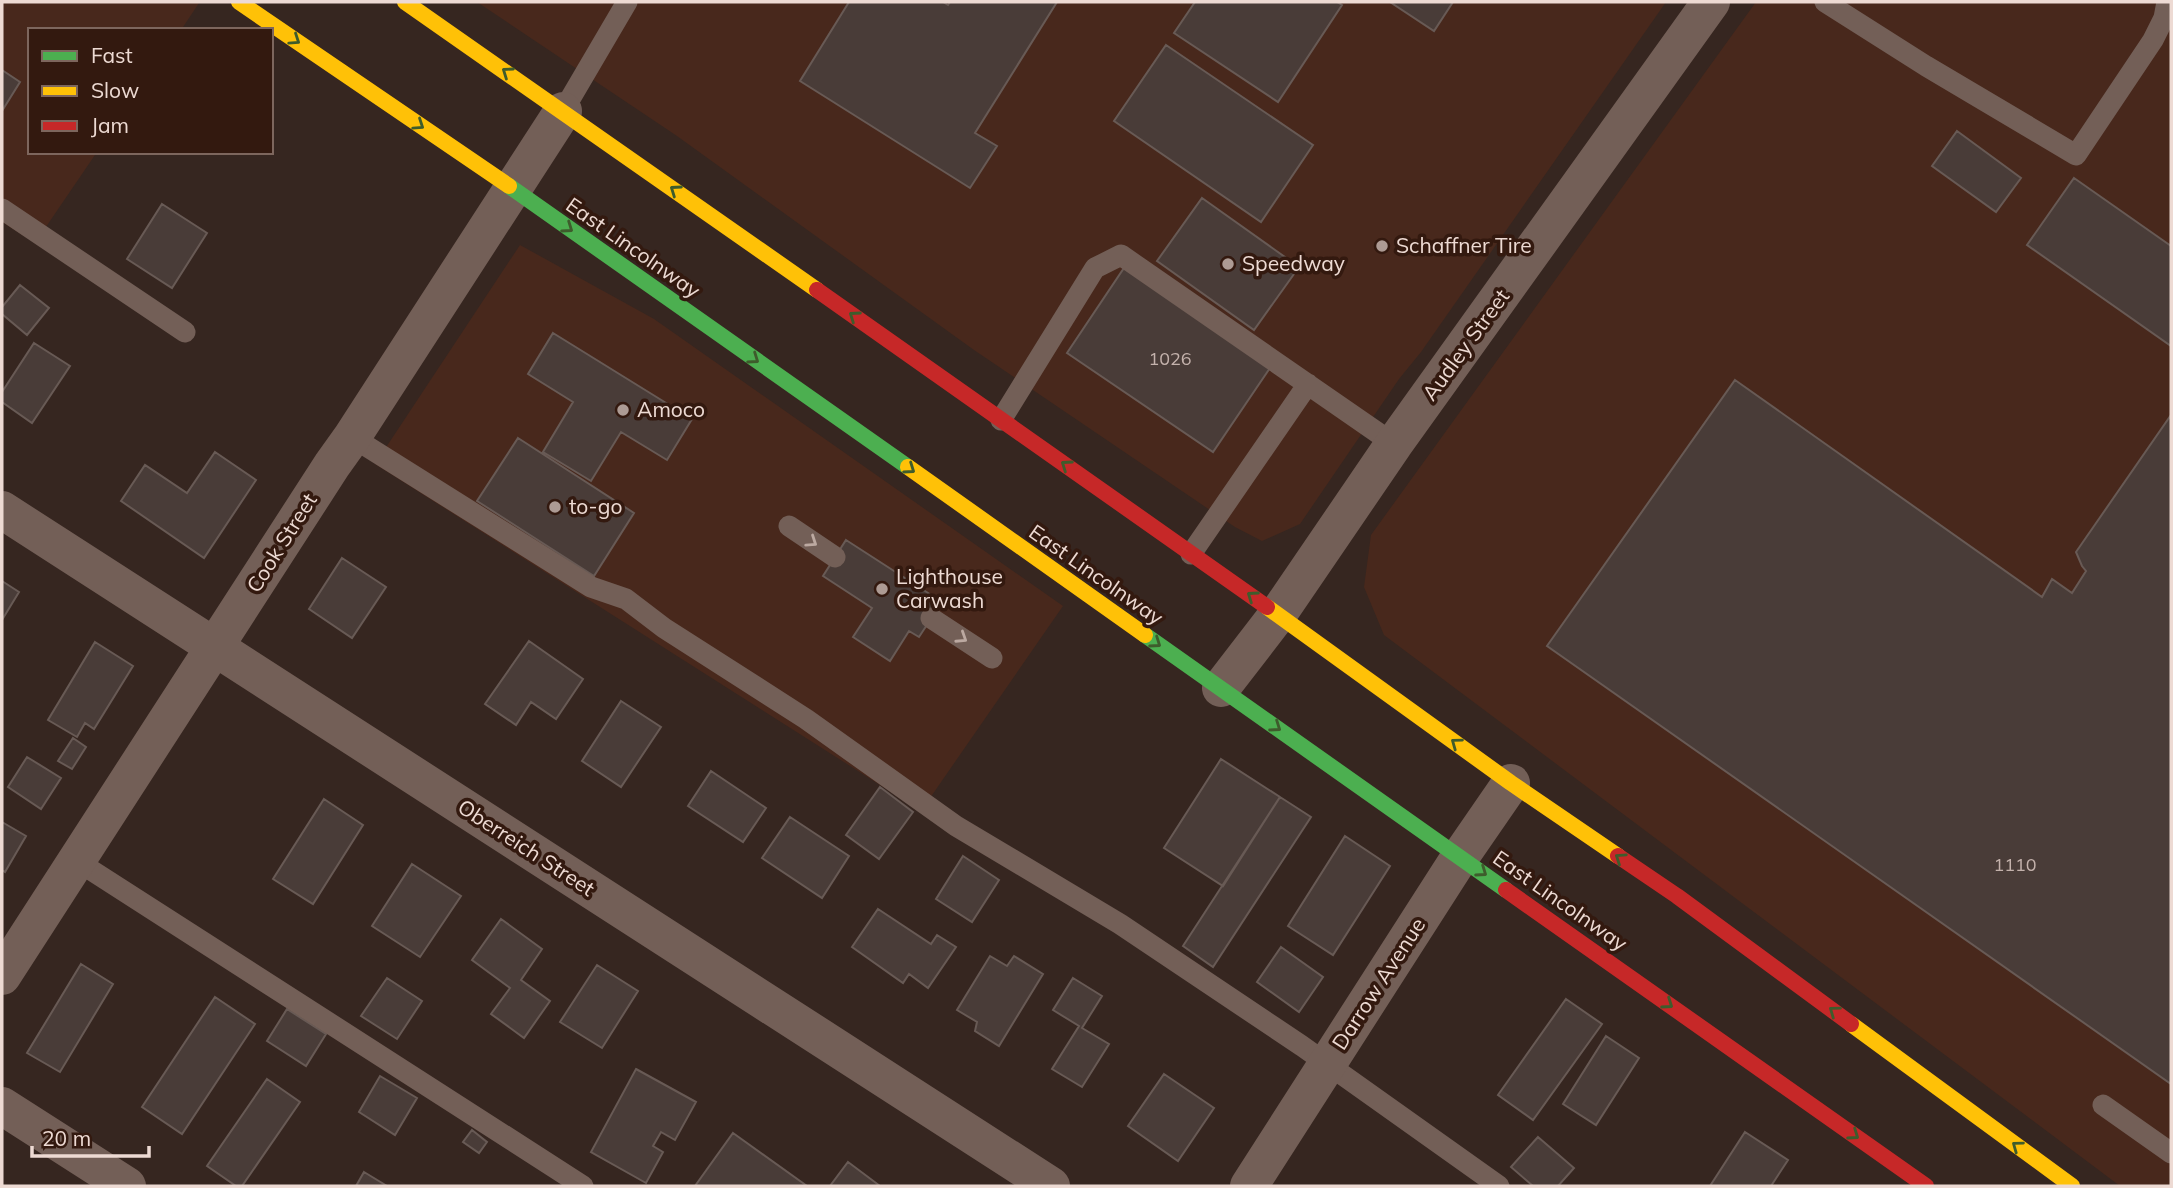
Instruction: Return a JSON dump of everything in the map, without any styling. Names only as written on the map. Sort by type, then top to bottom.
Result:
[{"type":"main road","name":"East Lincolnway","points":[[239,2],[513,189],[1926,1186]]},
{"type":"main road","points":[[405,2],[1278,614],[1511,783],[1676,896],[2072,1186]]},
{"type":"street","name":"Audley Street","points":[[1220,688],[1278,614],[1394,444],[1711,2]]},
{"type":"street","name":"Cook Street","points":[[2,976],[563,111]]},
{"type":"street","name":"Oberreich Street","points":[[2,510],[1051,1186]]},
{"type":"street","name":"Darrow Avenue","points":[[1249,1186],[1460,857],[1511,783]]},
{"type":"street","points":[[2,1106],[127,1186]]},
{"type":"lane","points":[[563,111],[627,2]]},
{"type":"lane","points":[[1825,2],[2076,155],[2153,40],[2164,18],[2167,2]]},
{"type":"lane","points":[[2,209],[185,332]]},
{"type":"lane","points":[[1001,420],[1095,268],[1121,256],[1394,444]]},
{"type":"lane","points":[[1191,554],[1308,384]]},
{"type":"lane","points":[[352,437],[591,586],[626,599],[664,628],[806,719],[956,826],[1120,924],[1327,1064],[1499,1186]]},
{"type":"lane","points":[[789,526],[835,557]]},
{"type":"lane","points":[[931,618],[992,658]]},
{"type":"lane","points":[[77,861],[583,1186]]},
{"type":"lane","points":[[2103,1105],[2171,1153]]},
{"type":"shaded area","points":[[2,2],[199,3],[182,28],[28,28],[28,154],[96,154],[35,243],[2,222]]},
{"type":"shaded area","points":[[477,2],[1666,2],[1421,352],[1399,379],[1300,524],[1262,541],[1235,527],[974,350],[677,136]]},
{"type":"shaded area","points":[[1756,2],[2171,2],[2171,1186],[2120,1186],[1384,635],[1364,587],[1371,535]]},
{"type":"shaded area","points":[[520,245],[654,319],[1063,606],[921,811],[375,464]]},
{"type":"building","points":[[849,2],[943,2],[948,5],[950,2],[1057,2],[975,133],[997,146],[970,188],[800,81]]},
{"type":"building","points":[[1195,2],[1337,2],[1342,5],[1278,102],[1174,33]]},
{"type":"building","points":[[1390,2],[1453,2],[1434,31]]},
{"type":"building","points":[[1166,45],[1313,145],[1261,222],[1114,121]]},
{"type":"building","points":[[2,70],[20,82],[2,111]]},
{"type":"building","points":[[1957,131],[2021,178],[1996,212],[1932,166]]},
{"type":"building","points":[[2074,178],[2171,246],[2171,346],[2027,245]]},
{"type":"building","name":"Speedway","points":[[1202,198],[1299,267],[1254,330],[1157,261]]},
{"type":"building","points":[[162,204],[207,233],[172,288],[127,259]]},
{"type":"building","name":"Speedway","points":[[1126,265],[1272,365],[1213,452],[1067,353]]},
{"type":"building","points":[[20,285],[49,308],[27,335],[2,314],[2,307]]},
{"type":"building","name":"Amoco","points":[[553,333],[692,419],[667,460],[621,432],[591,481],[543,452],[573,402],[528,374]]},
{"type":"building","points":[[34,343],[70,366],[32,423],[2,402],[2,392]]},
{"type":"building","points":[[1735,380],[2042,597],[2052,579],[2072,593],[2086,571],[2076,552],[2171,415],[2171,1084],[1547,646]]},
{"type":"building","name":"to-go","points":[[518,438],[634,513],[594,576],[477,501]]},
{"type":"building","points":[[215,452],[256,480],[204,558],[121,501],[145,465],[187,493]]},
{"type":"building","name":"Lighthouse Carwash","points":[[846,540],[942,602],[919,637],[909,631],[890,661],[853,637],[872,608],[823,576]]},
{"type":"building","points":[[342,558],[386,587],[352,638],[309,609]]},
{"type":"building","points":[[2,581],[19,592],[2,620]]},
{"type":"building","points":[[529,641],[583,679],[556,719],[531,702],[516,725],[485,704]]},
{"type":"building","points":[[95,642],[133,666],[94,729],[85,723],[77,737],[48,720]]},
{"type":"building","points":[[621,701],[661,727],[621,787],[582,761]]},
{"type":"building","points":[[73,738],[86,747],[72,769],[58,761]]},
{"type":"building","points":[[27,757],[61,778],[41,809],[8,787]]},
{"type":"building","points":[[1221,759],[1280,797],[1223,886],[1164,848]]},
{"type":"building","points":[[711,771],[766,808],[743,842],[688,806]]},
{"type":"building","points":[[880,787],[913,812],[879,859],[846,835]]},
{"type":"building","points":[[1280,797],[1311,817],[1213,967],[1183,946]]},
{"type":"building","points":[[324,799],[363,825],[313,904],[273,879]]},
{"type":"building","points":[[790,817],[849,856],[822,898],[762,858]]},
{"type":"building","points":[[2,822],[26,836],[5,872],[2,870]]},
{"type":"building","points":[[1345,836],[1390,866],[1333,955],[1288,926]]},
{"type":"building","points":[[963,856],[999,880],[972,922],[936,899]]},
{"type":"building","points":[[412,864],[461,896],[420,957],[372,926]]},
{"type":"building","points":[[878,909],[931,944],[937,935],[956,947],[928,988],[909,974],[903,983],[852,947]]},
{"type":"building","points":[[501,919],[542,949],[521,980],[550,1001],[524,1038],[491,1014],[510,988],[472,960]]},
{"type":"building","points":[[1281,947],[1323,977],[1299,1012],[1257,982]]},
{"type":"building","points":[[990,956],[1007,966],[1014,956],[1043,974],[999,1046],[975,1031],[977,1022],[957,1010]]},
{"type":"building","points":[[81,964],[113,984],[60,1072],[27,1053]]},
{"type":"building","points":[[597,965],[638,991],[602,1048],[560,1022]]},
{"type":"building","points":[[387,978],[422,1001],[397,1039],[361,1016]]},
{"type":"building","points":[[1073,978],[1102,996],[1082,1028],[1109,1044],[1082,1087],[1052,1069],[1079,1026],[1053,1010]]},
{"type":"building","points":[[215,997],[255,1024],[182,1134],[142,1107]]},
{"type":"building","points":[[1566,999],[1602,1024],[1533,1120],[1498,1095]]},
{"type":"building","points":[[287,1009],[326,1034],[306,1066],[267,1041]]},
{"type":"building","points":[[1606,1036],[1639,1058],[1596,1125],[1563,1104]]},
{"type":"building","points":[[636,1069],[696,1102],[675,1140],[661,1132],[653,1146],[663,1152],[646,1183],[591,1152]]},
{"type":"building","points":[[1164,1074],[1214,1108],[1178,1161],[1128,1126]]},
{"type":"building","points":[[380,1076],[417,1098],[395,1135],[359,1112]]},
{"type":"building","points":[[267,1079],[300,1102],[242,1186],[236,1186],[207,1166]]},
{"type":"building","points":[[472,1130],[487,1142],[479,1153],[463,1142]]},
{"type":"building","points":[[1745,1132],[1788,1160],[1771,1186],[1710,1186]]},
{"type":"building","points":[[733,1133],[807,1186],[695,1186]]},
{"type":"building","points":[[1538,1137],[1574,1168],[1558,1186],[1533,1186],[1511,1167]]},
{"type":"building","points":[[848,1162],[880,1186],[830,1186]]},
{"type":"building","points":[[364,1172],[387,1186],[356,1186]]},
{"type":"traffic: fast","points":[[509,186],[908,467]]},
{"type":"traffic: fast","points":[[1145,635],[1506,890]]},
{"type":"traffic: slow","points":[[239,2],[509,186]]},
{"type":"traffic: slow","points":[[405,2],[817,290]]},
{"type":"traffic: slow","points":[[908,467],[1145,635]]},
{"type":"traffic: slow","points":[[1267,607],[1511,783],[1618,856]]},
{"type":"traffic: slow","points":[[1851,1024],[2072,1186]]},
{"type":"traffic: jam","points":[[817,290],[1267,607]]},
{"type":"traffic: jam","points":[[1618,856],[1851,1024]]},
{"type":"traffic: jam","points":[[1506,890],[1926,1186]]},
{"type":"place","name":"Schaffner Tire","points":[[1382,246]]},
{"type":"place","name":"Speedway","points":[[1228,264]]},
{"type":"place","name":"Amoco","points":[[623,410]]},
{"type":"place","name":"to-go","points":[[555,507]]},
{"type":"place","name":"Lighthouse Carwash","points":[[882,589]]}]
